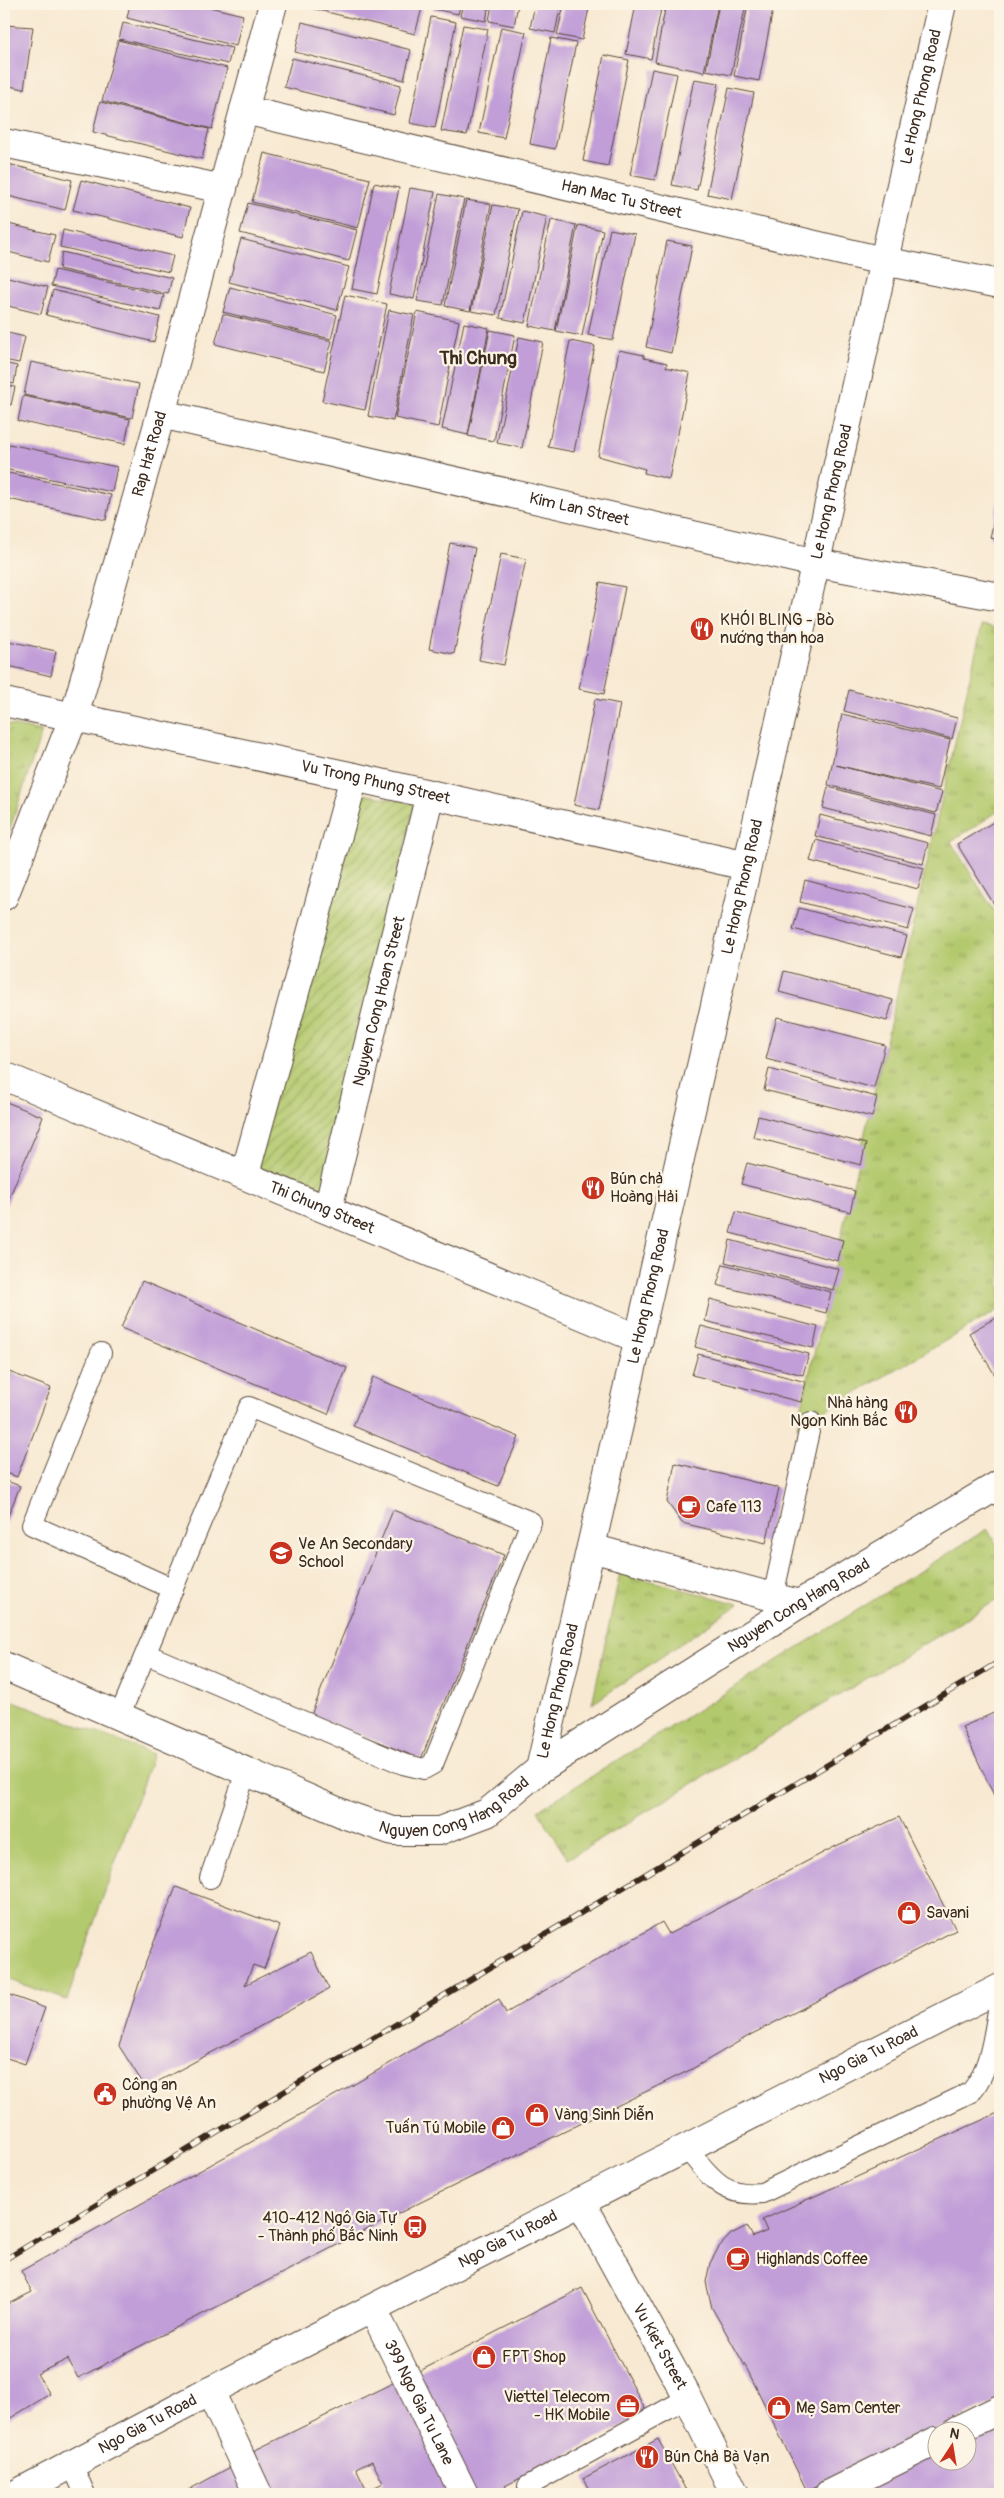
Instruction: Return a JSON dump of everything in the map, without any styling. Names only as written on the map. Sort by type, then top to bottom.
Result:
[{"type":"street","name":"Rap Hat Road","points":[[4,896],[74,716],[223,189],[273,4]]},
{"type":"street","name":"Le Hong Phong Road","points":[[540,1769],[748,866],[942,4]]},
{"type":"street","name":"Han Mac Tu Street","points":[[244,110],[883,261],[1000,284]]},
{"type":"street","points":[[4,143],[223,189]]},
{"type":"street","name":"Kim Lan Street","points":[[160,414],[816,563],[1000,596]]},
{"type":"street","name":"Vu Trong Phung Street","points":[[4,702],[354,777],[748,866]]},
{"type":"street","points":[[245,1174],[354,777]]},
{"type":"street","name":"Nguyen Cong Hoan Street","points":[[328,1209],[430,794]]},
{"type":"street","name":"Thi Chung Street","points":[[4,1076],[245,1174],[639,1339]]},
{"type":"street","name":"Nguyen Cong Hang Road","points":[[4,1666],[346,1815],[393,1831],[439,1831],[487,1813],[540,1769],[799,1604],[1000,1484]]},
{"type":"street","points":[[591,1548],[799,1604]]},
{"type":"street","name":"Ngo Gia Tu Road","points":[[16,2494],[210,2391],[1000,1988]]},
{"type":"street","name":"Vu Kiet Street","points":[[580,2202],[688,2398],[735,2494]]},
{"type":"street","name":"399 Ngo Gia Tu Lane","points":[[373,2309],[464,2494]]},
{"type":"street","points":[[210,2391],[258,2494]]},
{"type":"street","points":[[976,2421],[1000,2409]]},
{"type":"street","points":[[829,2494],[926,2446]]},
{"type":"lane","points":[[100,1353],[32,1524],[172,1589]]},
{"type":"lane","points":[[119,1717],[249,1407],[531,1522],[433,1764],[424,1769],[403,1764],[146,1654]]},
{"type":"lane","points":[[773,1597],[811,1422]]},
{"type":"lane","points":[[210,1878],[246,1772]]},
{"type":"lane","points":[[685,2148],[725,2189],[738,2194],[762,2193],[971,2092],[979,2081],[990,2053],[1000,1999]]},
{"type":"lane","points":[[532,2494],[528,2486],[688,2398]]},
{"type":"lane","points":[[72,2465],[85,2494]]},
{"type":"green space","points":[[982,625],[1000,629],[1000,810],[951,842],[1000,920],[1000,1309],[797,1427]]},
{"type":"green space","points":[[4,724],[42,731],[4,847]]},
{"type":"green space","points":[[363,794],[415,803],[322,1194],[255,1167]]},
{"type":"green space","points":[[987,1529],[1000,1549],[1000,1598],[568,1859],[538,1810]]},
{"type":"green space","points":[[620,1573],[739,1604],[592,1704]]},
{"type":"green space","points":[[11,1700],[153,1754],[67,2000],[4,1978],[4,1719]]},
{"type":"building","points":[[130,4],[197,4],[243,15],[236,46],[127,18]]},
{"type":"building","points":[[307,4],[423,4],[415,34],[307,7]]},
{"type":"building","points":[[434,4],[461,4],[458,14],[433,9]]},
{"type":"building","points":[[463,4],[489,4],[486,21],[460,16]]},
{"type":"building","points":[[492,4],[518,4],[514,26],[489,21]]},
{"type":"building","points":[[535,4],[561,4],[555,33],[530,28]]},
{"type":"building","points":[[564,4],[590,4],[582,40],[557,35]]},
{"type":"building","points":[[636,4],[662,4],[651,59],[626,54]]},
{"type":"building","points":[[666,4],[718,4],[704,72],[655,62]]},
{"type":"building","points":[[719,4],[746,4],[731,75],[706,70]]},
{"type":"building","points":[[748,4],[774,4],[759,81],[734,76]]},
{"type":"building","points":[[431,17],[456,22],[435,128],[410,123]]},
{"type":"building","points":[[302,22],[411,50],[404,80],[295,52]]},
{"type":"building","points":[[123,23],[232,48],[228,64],[119,39]]},
{"type":"building","points":[[4,25],[33,27],[24,89],[4,85]]},
{"type":"building","points":[[463,25],[488,29],[467,135],[441,131]]},
{"type":"building","points":[[501,27],[526,32],[504,138],[479,133]]},
{"type":"building","points":[[551,38],[576,43],[555,149],[530,144]]},
{"type":"building","points":[[118,40],[227,68],[212,129],[102,101]]},
{"type":"building","points":[[604,55],[629,60],[608,166],[583,161]]},
{"type":"building","points":[[292,58],[401,85],[394,115],[284,87]]},
{"type":"building","points":[[652,69],[677,74],[655,180],[630,175]]},
{"type":"building","points":[[694,79],[719,83],[697,190],[672,185]]},
{"type":"building","points":[[729,88],[754,93],[732,199],[707,194]]},
{"type":"building","points":[[100,102],[209,129],[202,159],[93,132]]},
{"type":"building","points":[[264,153],[370,179],[358,228],[252,202]]},
{"type":"building","points":[[4,163],[72,180],[65,210],[4,195]]},
{"type":"building","points":[[81,180],[190,208],[183,237],[73,210]]},
{"type":"building","points":[[374,183],[399,188],[377,294],[352,289]]},
{"type":"building","points":[[410,188],[435,192],[414,299],[389,294]]},
{"type":"building","points":[[439,194],[464,199],[443,305],[417,301]]},
{"type":"building","points":[[466,200],[491,204],[470,311],[445,306]]},
{"type":"building","points":[[248,203],[357,230],[349,261],[240,233]]},
{"type":"building","points":[[493,205],[518,209],[496,315],[471,311]]},
{"type":"building","points":[[522,211],[547,217],[525,323],[500,318]]},
{"type":"building","points":[[551,220],[576,225],[555,331],[529,326]]},
{"type":"building","points":[[4,223],[55,235],[48,262],[4,251]]},
{"type":"building","points":[[578,225],[603,230],[582,336],[556,331]]},
{"type":"building","points":[[610,229],[635,234],[613,340],[588,335]]},
{"type":"building","points":[[63,230],[173,256],[169,272],[60,247]]},
{"type":"building","points":[[241,239],[349,267],[337,310],[229,282]]},
{"type":"building","points":[[667,241],[692,246],[671,353],[646,347]]},
{"type":"building","points":[[62,252],[172,278],[168,294],[59,269]]},
{"type":"building","points":[[55,270],[164,295],[160,311],[51,286]]},
{"type":"building","points":[[4,276],[48,287],[41,314],[4,305]]},
{"type":"building","points":[[230,287],[337,315],[331,339],[223,312]]},
{"type":"building","points":[[53,290],[160,317],[154,342],[46,315]]},
{"type":"building","points":[[345,295],[387,304],[365,410],[322,401]]},
{"type":"building","points":[[389,310],[414,315],[393,421],[368,416]]},
{"type":"building","points":[[417,312],[459,321],[438,427],[395,418]]},
{"type":"building","points":[[223,314],[332,341],[324,371],[215,344]]},
{"type":"building","points":[[464,323],[489,328],[468,435],[442,429]]},
{"type":"building","points":[[490,330],[515,335],[494,441],[468,436]]},
{"type":"building","points":[[4,332],[25,337],[19,363],[4,360]]},
{"type":"building","points":[[519,337],[543,342],[522,448],[497,443]]},
{"type":"building","points":[[570,341],[595,346],[574,452],[548,447]]},
{"type":"building","points":[[619,350],[644,355],[644,358],[667,363],[666,367],[690,373],[669,479],[644,473],[645,469],[598,456]]},
{"type":"building","points":[[31,362],[139,384],[132,418],[24,395]]},
{"type":"building","points":[[4,363],[17,366],[14,384],[4,382]]},
{"type":"building","points":[[4,384],[15,387],[11,405],[4,403]]},
{"type":"building","points":[[23,396],[130,419],[125,444],[18,421]]},
{"type":"building","points":[[9,444],[117,467],[112,492],[4,469]]},
{"type":"building","points":[[4,472],[111,495],[106,520],[4,498]]},
{"type":"building","points":[[1000,497],[1000,540],[990,538]]},
{"type":"building","points":[[450,543],[475,548],[454,654],[429,649]]},
{"type":"building","points":[[501,554],[526,559],[504,665],[479,660]]},
{"type":"building","points":[[600,582],[625,587],[604,694],[579,689]]},
{"type":"building","points":[[4,640],[56,651],[51,676],[4,665]]},
{"type":"building","points":[[849,690],[957,718],[952,739],[844,711]]},
{"type":"building","points":[[595,699],[620,704],[599,810],[574,805]]},
{"type":"building","points":[[842,714],[950,740],[939,789],[836,765],[942,792],[936,813],[828,785]]},
{"type":"building","points":[[828,787],[936,815],[931,836],[823,808]]},
{"type":"building","points":[[820,815],[928,843],[923,864],[815,836]]},
{"type":"building","points":[[1000,818],[1000,914],[957,844]]},
{"type":"building","points":[[816,840],[924,868],[918,889],[810,861]]},
{"type":"building","points":[[805,880],[914,909],[908,930],[800,902]]},
{"type":"building","points":[[799,908],[907,936],[901,957],[793,929]]},
{"type":"building","points":[[784,971],[893,1000],[887,1021],[779,992]]},
{"type":"building","points":[[777,1017],[885,1045],[874,1088],[766,1059]]},
{"type":"building","points":[[769,1069],[877,1097],[872,1117],[764,1090]]},
{"type":"building","points":[[4,1101],[43,1117],[4,1210]]},
{"type":"building","points":[[758,1116],[866,1144],[861,1165],[753,1137]]},
{"type":"building","points":[[747,1163],[855,1191],[850,1212],[741,1184]]},
{"type":"building","points":[[736,1212],[843,1240],[838,1261],[730,1233]]},
{"type":"building","points":[[730,1240],[839,1269],[833,1290],[725,1262]]},
{"type":"building","points":[[723,1264],[831,1292],[826,1313],[717,1285]]},
{"type":"building","points":[[142,1281],[347,1368],[328,1414],[121,1328]]},
{"type":"building","points":[[710,1299],[818,1327],[813,1348],[705,1321]]},
{"type":"building","points":[[995,1318],[1000,1327],[1000,1383],[969,1333]]},
{"type":"building","points":[[701,1326],[809,1354],[803,1375],[695,1347]]},
{"type":"building","points":[[698,1354],[806,1382],[801,1402],[692,1375]]},
{"type":"building","points":[[4,1370],[51,1388],[17,1477],[4,1472]]},
{"type":"building","points":[[373,1377],[519,1437],[498,1486],[353,1426]]},
{"type":"building","points":[[675,1463],[779,1488],[766,1543],[682,1523],[667,1502]]},
{"type":"building","points":[[4,1480],[20,1486],[4,1526]]},
{"type":"building","points":[[393,1510],[504,1555],[421,1759],[311,1715]]},
{"type":"building","points":[[996,1712],[1000,1721],[1000,1808],[962,1727]]},
{"type":"building","points":[[899,1817],[956,1930],[752,2034],[692,2069],[417,2204],[78,2378],[68,2359],[37,2374],[50,2394],[4,2422],[4,2306],[32,2292],[21,2271],[353,2085],[499,1999],[506,2013],[662,1922],[669,1934],[836,1846]]},
{"type":"building","points":[[176,1887],[280,1926],[264,1969],[253,1965],[245,1985],[311,1952],[329,1989],[146,2088],[119,2046],[146,1962]]},
{"type":"building","points":[[4,1993],[45,2008],[25,2064],[4,2057]]},
{"type":"building","points":[[1000,2112],[1000,2400],[958,2420],[926,2420],[926,2435],[807,2491],[748,2371],[712,2308],[706,2282],[710,2263],[719,2247],[731,2234],[747,2226],[753,2237],[767,2231],[762,2220]]},
{"type":"building","points":[[582,2288],[647,2413],[505,2486],[509,2494],[469,2494],[408,2377]]},
{"type":"building","points":[[401,2379],[463,2494],[262,2494],[243,2456]],"holes":[[[372,2461],[383,2483],[367,2491],[356,2469]]]},
{"type":"building","points":[[1000,2417],[1000,2494],[840,2494],[926,2453],[926,2470],[976,2470],[976,2429]]},
{"type":"building","points":[[658,2439],[688,2494],[592,2494],[584,2478]]},
{"type":"building","points":[[236,2464],[252,2494],[181,2494]]},
{"type":"railway","points":[[4,2260],[1000,1661]]},
{"type":"place","name":"KHÓI BLING - Bò nướng than hoa","points":[[702,629]]},
{"type":"place","name":"Bún chả Hoàng Hải","points":[[593,1188]]},
{"type":"place","name":"Nhà hàng Ngon Kinh Bắc","points":[[906,1412]]},
{"type":"place","name":"Cafe 113","points":[[689,1507]]},
{"type":"place","name":"Ve An Secondary School","points":[[281,1553]]},
{"type":"place","name":"Savani","points":[[909,1913]]},
{"type":"place","name":"Công an phường Vệ An","points":[[105,2094]]},
{"type":"place","name":"Vàng Sinh Diễn","points":[[537,2115]]},
{"type":"place","name":"Tuấn Tú Mobile","points":[[503,2128]]},
{"type":"place","name":"410-412 Ngô Gia Tự - Thành phố Bắc Ninh","points":[[415,2227]]},
{"type":"place","name":"Highlands Coffee","points":[[738,2259]]},
{"type":"place","name":"FPT Shop","points":[[484,2357]]},
{"type":"place","name":"Viettel Telecom - HK Mobile","points":[[628,2406]]},
{"type":"place","name":"Mẹ Sam Center","points":[[779,2408]]},
{"type":"place","name":"Bún Chả Bà Vạn","points":[[647,2457]]},
{"type":"district","name":"Thi Chung","points":[[478,358]]}]
